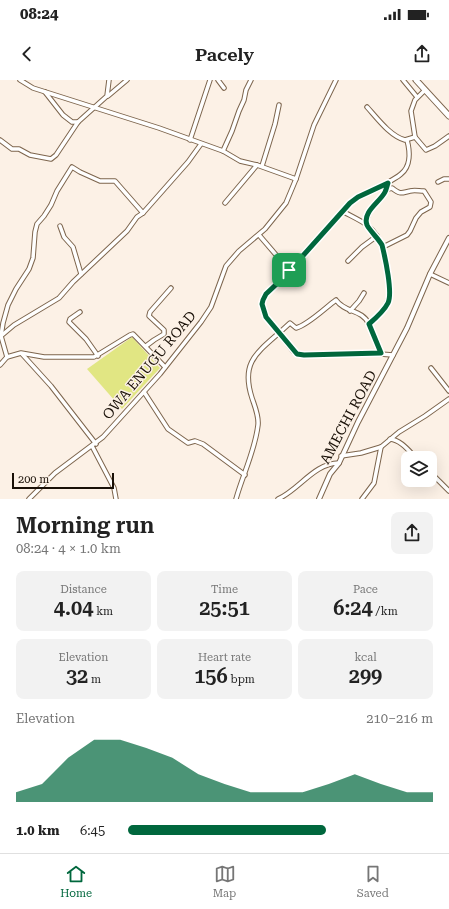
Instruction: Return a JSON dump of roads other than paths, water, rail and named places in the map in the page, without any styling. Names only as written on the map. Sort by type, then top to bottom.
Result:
[{"type":"highway","points":[[416,80],[449,116]]},
{"type":"main road","name":"AMECHI ROAD","points":[[319,499],[330,474],[339,463],[341,456],[393,355],[416,308],[430,274],[449,238]]},
{"type":"street","points":[[20,80],[30,86],[159,128],[223,151],[240,161],[262,166],[296,179]]},
{"type":"street","points":[[107,97],[109,80]]},
{"type":"street","points":[[0,140],[12,149],[19,149],[30,155],[51,159],[56,155],[78,122],[127,80]]},
{"type":"street","points":[[190,140],[210,80]]},
{"type":"street","points":[[218,80],[224,88]]},
{"type":"street","points":[[223,151],[251,80]]},
{"type":"street","name":"OWA ENUGU ROAD","points":[[29,499],[55,474],[96,444],[165,368],[201,322],[211,307],[226,266],[239,251],[259,235],[283,208],[296,179],[314,125],[336,80]]},
{"type":"street","points":[[404,80],[417,97]]},
{"type":"street","points":[[425,90],[412,104],[411,111],[415,137],[426,150],[435,146],[449,136]]},
{"type":"street","points":[[44,91],[65,117],[72,122],[78,122]]},
{"type":"street","points":[[262,166],[275,124],[279,105]]},
{"type":"street","points":[[367,107],[379,120],[402,140],[415,137]]},
{"type":"street","points":[[393,355],[381,353],[300,355],[293,351],[266,317],[262,304],[266,294],[283,278],[354,200],[388,183],[401,174],[408,162],[410,151],[407,140]]},
{"type":"street","points":[[1,336],[14,325],[58,299],[81,274],[127,230],[137,217],[143,213],[188,162],[201,144]]},
{"type":"street","points":[[225,203],[257,165]]},
{"type":"street","points":[[7,358],[1,336],[3,323],[12,296],[29,269],[33,258],[34,232],[37,224],[51,205],[57,191],[72,167],[100,180],[115,181],[143,213]]},
{"type":"street","points":[[438,182],[444,179],[449,180]]},
{"type":"street","points":[[367,226],[366,220],[368,215],[386,190],[388,183]]},
{"type":"street","points":[[383,248],[407,235],[416,218],[430,207],[431,202],[424,191],[411,191],[403,193],[397,192],[392,188],[386,190]]},
{"type":"street","points":[[342,212],[367,226],[377,236],[383,248],[390,297],[384,309],[369,324]]},
{"type":"street","points":[[60,226],[64,237],[73,247],[81,274]]},
{"type":"street","points":[[259,235],[289,270]]},
{"type":"street","points":[[348,261],[362,247],[377,236]]},
{"type":"street","points":[[430,274],[449,283]]},
{"type":"street","points":[[146,346],[164,334],[164,330],[149,316],[150,312],[171,288]]},
{"type":"street","points":[[350,310],[360,301],[364,293]]},
{"type":"street","points":[[236,499],[251,458],[258,425],[257,413],[249,386],[250,364],[258,352],[290,323],[296,328],[304,326],[336,300],[341,306],[363,316],[369,324],[381,353]]},
{"type":"street","points":[[80,312],[70,319],[69,322],[86,339],[98,356]]},
{"type":"street","points":[[0,365],[7,358],[21,353],[44,357],[75,356],[90,358],[98,356],[131,334],[135,334],[165,368]]},
{"type":"street","points":[[21,353],[51,386],[96,444]]},
{"type":"street","points":[[431,368],[449,391]]},
{"type":"street","points":[[144,392],[168,429],[188,443],[195,442],[203,444],[245,475]]},
{"type":"street","points":[[362,499],[374,483],[381,448],[390,439],[449,399]]},
{"type":"street","points":[[390,439],[395,439],[400,442],[409,451]]},
{"type":"street","points":[[92,446],[114,488],[116,499]]},
{"type":"street","points":[[341,456],[361,454],[376,448],[381,448]]},
{"type":"street","points":[[278,499],[288,494],[306,478],[325,466],[339,463]]},
{"type":"street","points":[[437,478],[448,488]]}]
